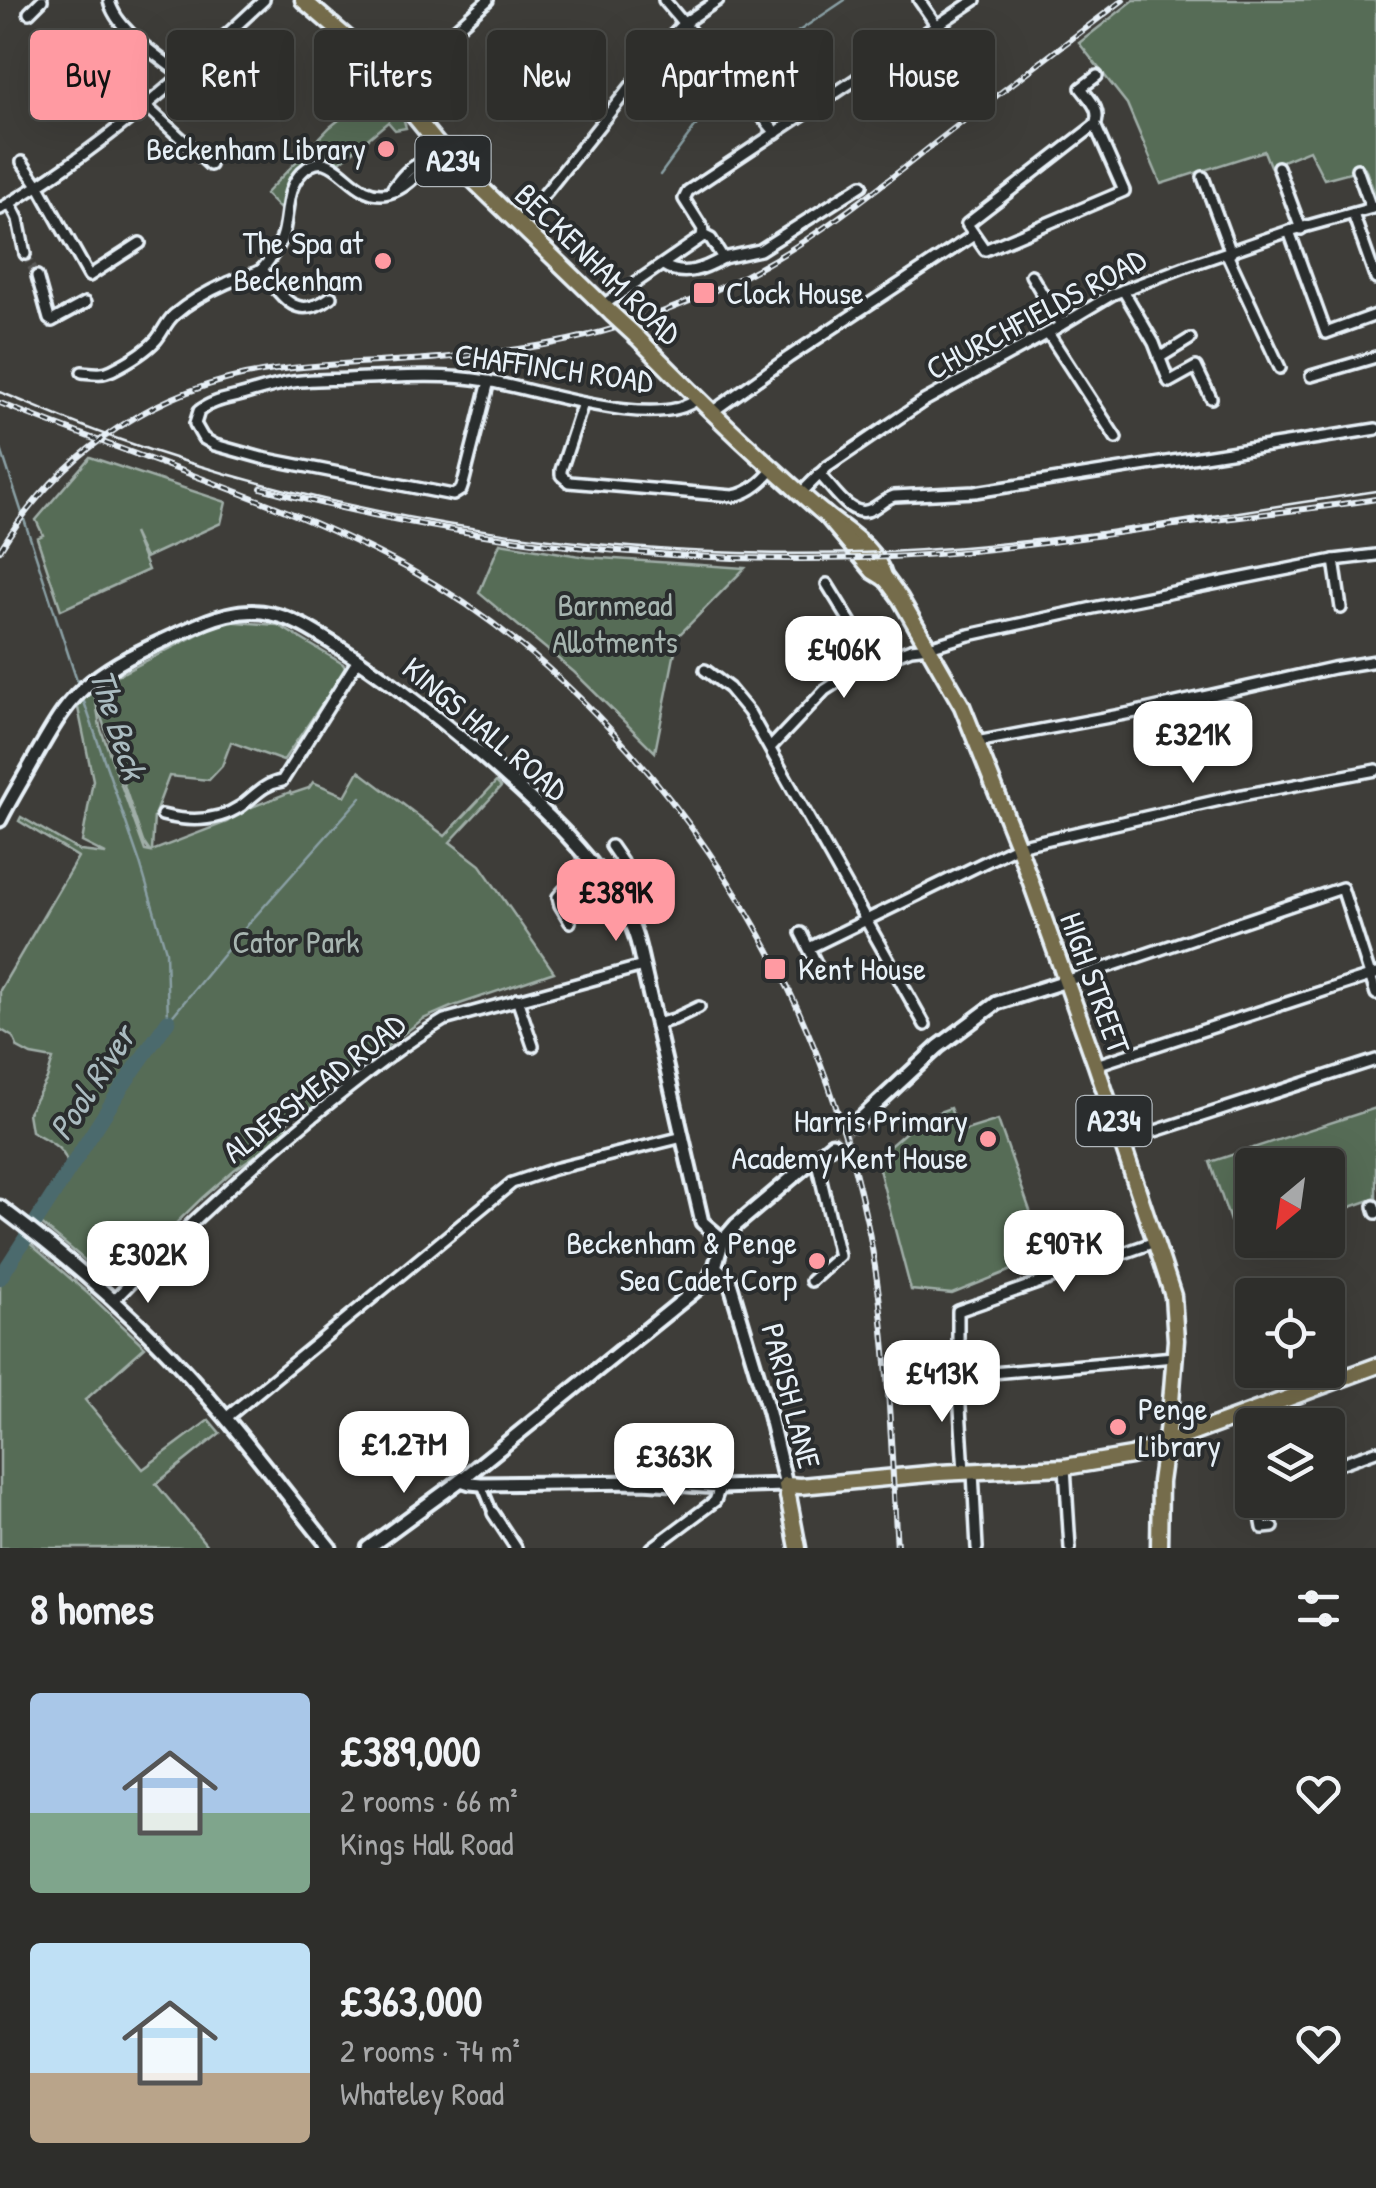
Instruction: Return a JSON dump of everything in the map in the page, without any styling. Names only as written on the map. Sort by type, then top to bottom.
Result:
[{"type":"main road","name":"BECKENHAM ROAD","points":[[303,0],[340,30]]},
{"type":"main road","name":"BECKENHAM ROAD","points":[[415,120],[438,154],[610,305],[697,399],[800,493],[856,536],[881,566],[962,706],[1018,846]]},
{"type":"main road","name":"HIGH STREET","points":[[1018,846],[1173,1296],[1174,1357],[1160,1482],[1159,1548]]},
{"type":"main road","points":[[1262,1408],[1376,1366]]},
{"type":"main road","points":[[786,1485],[1065,1467],[1130,1456],[1235,1418]]},
{"type":"main road","name":"PARISH LANE","points":[[786,1485],[798,1548]]},
{"type":"street","points":[[30,13],[42,0]]},
{"type":"street","points":[[109,0],[111,10],[126,30],[167,63]]},
{"type":"street","points":[[232,30],[264,0]]},
{"type":"street","points":[[455,30],[488,0]]},
{"type":"street","points":[[664,0],[776,132]]},
{"type":"street","points":[[518,224],[684,23],[718,0]]},
{"type":"street","points":[[920,0],[937,26]]},
{"type":"street","points":[[610,305],[699,240],[704,229],[684,199],[686,194],[975,0]]},
{"type":"street","points":[[1095,125],[1124,190],[985,250],[967,224],[1095,125],[1098,110],[1082,88],[1097,76]]},
{"type":"street","points":[[167,90],[147,107],[210,165]]},
{"type":"street","points":[[25,254],[18,218],[5,206],[130,120]]},
{"type":"street","points":[[92,361],[86,372],[102,374],[115,368],[156,340],[158,326],[175,314],[224,284],[262,268],[280,244],[294,183],[308,167],[328,162],[353,185],[376,193],[390,192],[422,171],[438,154]]},
{"type":"street","points":[[22,162],[90,276],[140,244]]},
{"type":"street","points":[[1278,167],[1301,228]]},
{"type":"street","points":[[1357,169],[1374,208]]},
{"type":"street","points":[[1202,176],[1229,253],[1280,368]]},
{"type":"street","points":[[663,265],[677,271],[694,270],[723,258],[760,250],[862,185]]},
{"type":"street","name":"CHURCHFIELDS ROAD","points":[[800,493],[819,474],[924,400],[1101,300],[1187,266],[1374,208]]},
{"type":"street","points":[[1353,214],[1376,279]]},
{"type":"street","points":[[1289,232],[1326,333],[1376,315]]},
{"type":"street","points":[[703,234],[723,258]]},
{"type":"street","points":[[712,412],[974,235]]},
{"type":"street","points":[[262,268],[290,305],[321,304],[331,297]]},
{"type":"street","points":[[1031,275],[1061,325]]},
{"type":"street","points":[[37,276],[52,321],[85,302]]},
{"type":"street","points":[[1123,290],[1169,382]]},
{"type":"street","points":[[1048,333],[1116,438]]},
{"type":"street","points":[[1159,358],[1190,339]]},
{"type":"street","points":[[1311,376],[1376,357]]},
{"type":"street","points":[[1157,389],[1196,367],[1211,398]]},
{"type":"street","name":"CHAFFINCH ROAD","points":[[489,381],[463,484],[453,495],[262,458],[215,445],[204,438],[195,424],[199,411],[215,402],[290,382],[452,376],[489,381],[582,404],[628,410],[684,407],[697,399]]},
{"type":"street","points":[[582,404],[561,470],[569,482],[733,496],[745,494],[773,469]]},
{"type":"street","points":[[819,474],[851,508],[866,512],[894,496],[975,492],[1376,429]]},
{"type":"street","points":[[770,748],[825,690],[856,670],[911,648],[930,647],[1093,608],[1376,555]]},
{"type":"street","points":[[1334,560],[1342,608]]},
{"type":"street","points":[[827,584],[875,662]]},
{"type":"street","name":"KINGS HALL ROAD","points":[[0,820],[5,795],[57,719],[90,683],[135,654],[194,626],[238,612],[276,614],[297,623],[424,707],[507,777],[605,881],[633,928],[644,966],[702,1222],[723,1240]]},
{"type":"street","points":[[162,816],[185,821],[216,818],[239,807],[270,783],[282,781],[358,660]]},
{"type":"street","points":[[976,742],[1376,661]]},
{"type":"street","points":[[705,670],[729,688],[749,712],[925,1026]]},
{"type":"street","points":[[809,948],[1018,846],[1242,795],[1376,770]]},
{"type":"street","points":[[605,881],[622,866],[611,846]]},
{"type":"street","points":[[570,922],[558,897],[595,868]]},
{"type":"street","points":[[855,1124],[938,1047],[997,1003],[1342,888],[1376,994]]},
{"type":"street","points":[[802,933],[816,963]]},
{"type":"street","name":"ALDERSMEAD ROAD","points":[[113,1302],[273,1148],[396,1050],[444,1020],[644,966]]},
{"type":"street","points":[[1096,1066],[1372,975]]},
{"type":"street","points":[[517,999],[533,1046]]},
{"type":"street","points":[[656,1024],[699,1007]]},
{"type":"street","points":[[1121,1142],[1376,1060]]},
{"type":"street","points":[[226,1418],[512,1182],[683,1137]]},
{"type":"street","points":[[368,1548],[461,1480],[708,1280],[723,1240],[736,1225],[832,1144]]},
{"type":"street","points":[[811,1281],[838,1256],[816,1158]]},
{"type":"street","points":[[0,1207],[156,1341],[226,1418],[330,1548]]},
{"type":"street","points":[[977,1548],[958,1376],[958,1311],[1155,1242]]},
{"type":"street","name":"PARISH LANE","points":[[714,1267],[730,1278],[786,1485]]},
{"type":"street","points":[[958,1376],[1174,1357]]},
{"type":"street","points":[[1345,1462],[1376,1451]]},
{"type":"street","points":[[1065,1467],[1070,1548]]},
{"type":"street","points":[[461,1480],[470,1484],[786,1485]]},
{"type":"street","points":[[482,1484],[492,1513],[516,1548]]},
{"type":"street","points":[[652,1548],[714,1502],[720,1487]]},
{"type":"street","points":[[1261,1518],[1263,1528],[1273,1527]]},
{"type":"green space","points":[[1134,0],[1376,0],[1376,197],[1365,168],[1324,179],[1309,150],[1270,166],[1264,151],[1161,184],[1127,104],[1079,43]]},
{"type":"green space","points":[[339,120],[404,120],[406,128],[395,130],[388,122],[340,162],[325,154],[317,157],[293,175],[283,212],[265,194]]},
{"type":"green space","points":[[90,457],[226,502],[221,523],[145,558],[133,533],[148,570],[61,610],[37,538],[43,535],[36,520]]},
{"type":"green space","name":"Barnmead Allotments","points":[[500,543],[586,557],[745,568],[678,636],[655,752],[574,672],[479,593]]},
{"type":"green space","name":"Cator Park","points":[[224,621],[278,625],[346,669],[283,761],[231,742],[222,766],[209,780],[169,776],[154,816],[152,851],[227,822],[244,810],[309,788],[313,782],[345,796],[359,771],[445,836],[496,782],[501,787],[450,842],[480,865],[554,972],[423,1019],[312,1108],[285,1124],[288,1127],[266,1148],[234,1170],[111,1282],[34,1218],[68,1168],[60,1150],[31,1131],[28,1113],[53,1059],[18,1048],[13,1037],[0,1029],[0,990],[78,857],[19,821],[21,817],[80,851],[106,854],[82,842],[93,780],[78,708],[80,694],[94,689],[100,727],[145,851],[150,852],[143,842],[99,711],[109,680]]},
{"type":"green space","points":[[950,1108],[960,1132],[998,1120],[1046,1256],[952,1294],[911,1290],[876,1158],[922,1118]]},
{"type":"green space","points":[[1376,1108],[1376,1198],[1345,1209],[1345,1148],[1253,1148]]},
{"type":"green space","points":[[1235,1154],[1235,1220],[1230,1221],[1210,1162]]},
{"type":"green space","points":[[27,1241],[145,1347],[85,1400],[143,1469],[209,1420],[220,1433],[156,1484],[209,1548],[0,1548],[0,1280]]},
{"type":"waterway","points":[[800,30],[845,0]]},
{"type":"waterway","points":[[660,175],[700,120]]},
{"type":"waterway","name":"The Beck","points":[[0,446],[78,684]]},
{"type":"waterway","name":"The Beck","points":[[82,696],[166,951],[168,1021]]},
{"type":"waterway","points":[[170,1019],[361,797]]},
{"type":"waterway","name":"Pool River","points":[[0,1278],[168,1021]]},
{"type":"tunnel","points":[[25,254],[37,276]]},
{"type":"tunnel","points":[[832,1144],[855,1124]]},
{"type":"tram line","points":[[0,392],[112,437],[301,494],[494,532],[592,544],[789,554],[948,548],[1132,528],[1376,491]]},
{"type":"railway","points":[[0,550],[24,514],[83,453],[153,407],[192,391],[275,370],[447,358],[561,342],[651,316],[740,278],[848,210],[1123,0]]},
{"type":"railway","points":[[0,403],[308,520],[407,568],[467,605],[524,648],[578,696],[675,806],[755,926],[788,988],[824,1073],[853,1162],[880,1303],[897,1548]]},
{"type":"railway","points":[[261,488],[415,523],[493,536],[651,554],[810,559],[993,549],[1376,499]]},
{"type":"place","name":"Beckenham Library","points":[[386,149]]},
{"type":"place","name":"The Spa at Beckenham","points":[[383,261]]},
{"type":"place","name":"Clock House","points":[[704,293]]},
{"type":"place","name":"Kent House","points":[[775,969]]},
{"type":"place","name":"Harris Primary Academy Kent House","points":[[988,1139]]},
{"type":"place","name":"Beckenham & Penge Sea Cadet Corp","points":[[817,1261]]},
{"type":"place","name":"Penge Library","points":[[1118,1427]]}]
